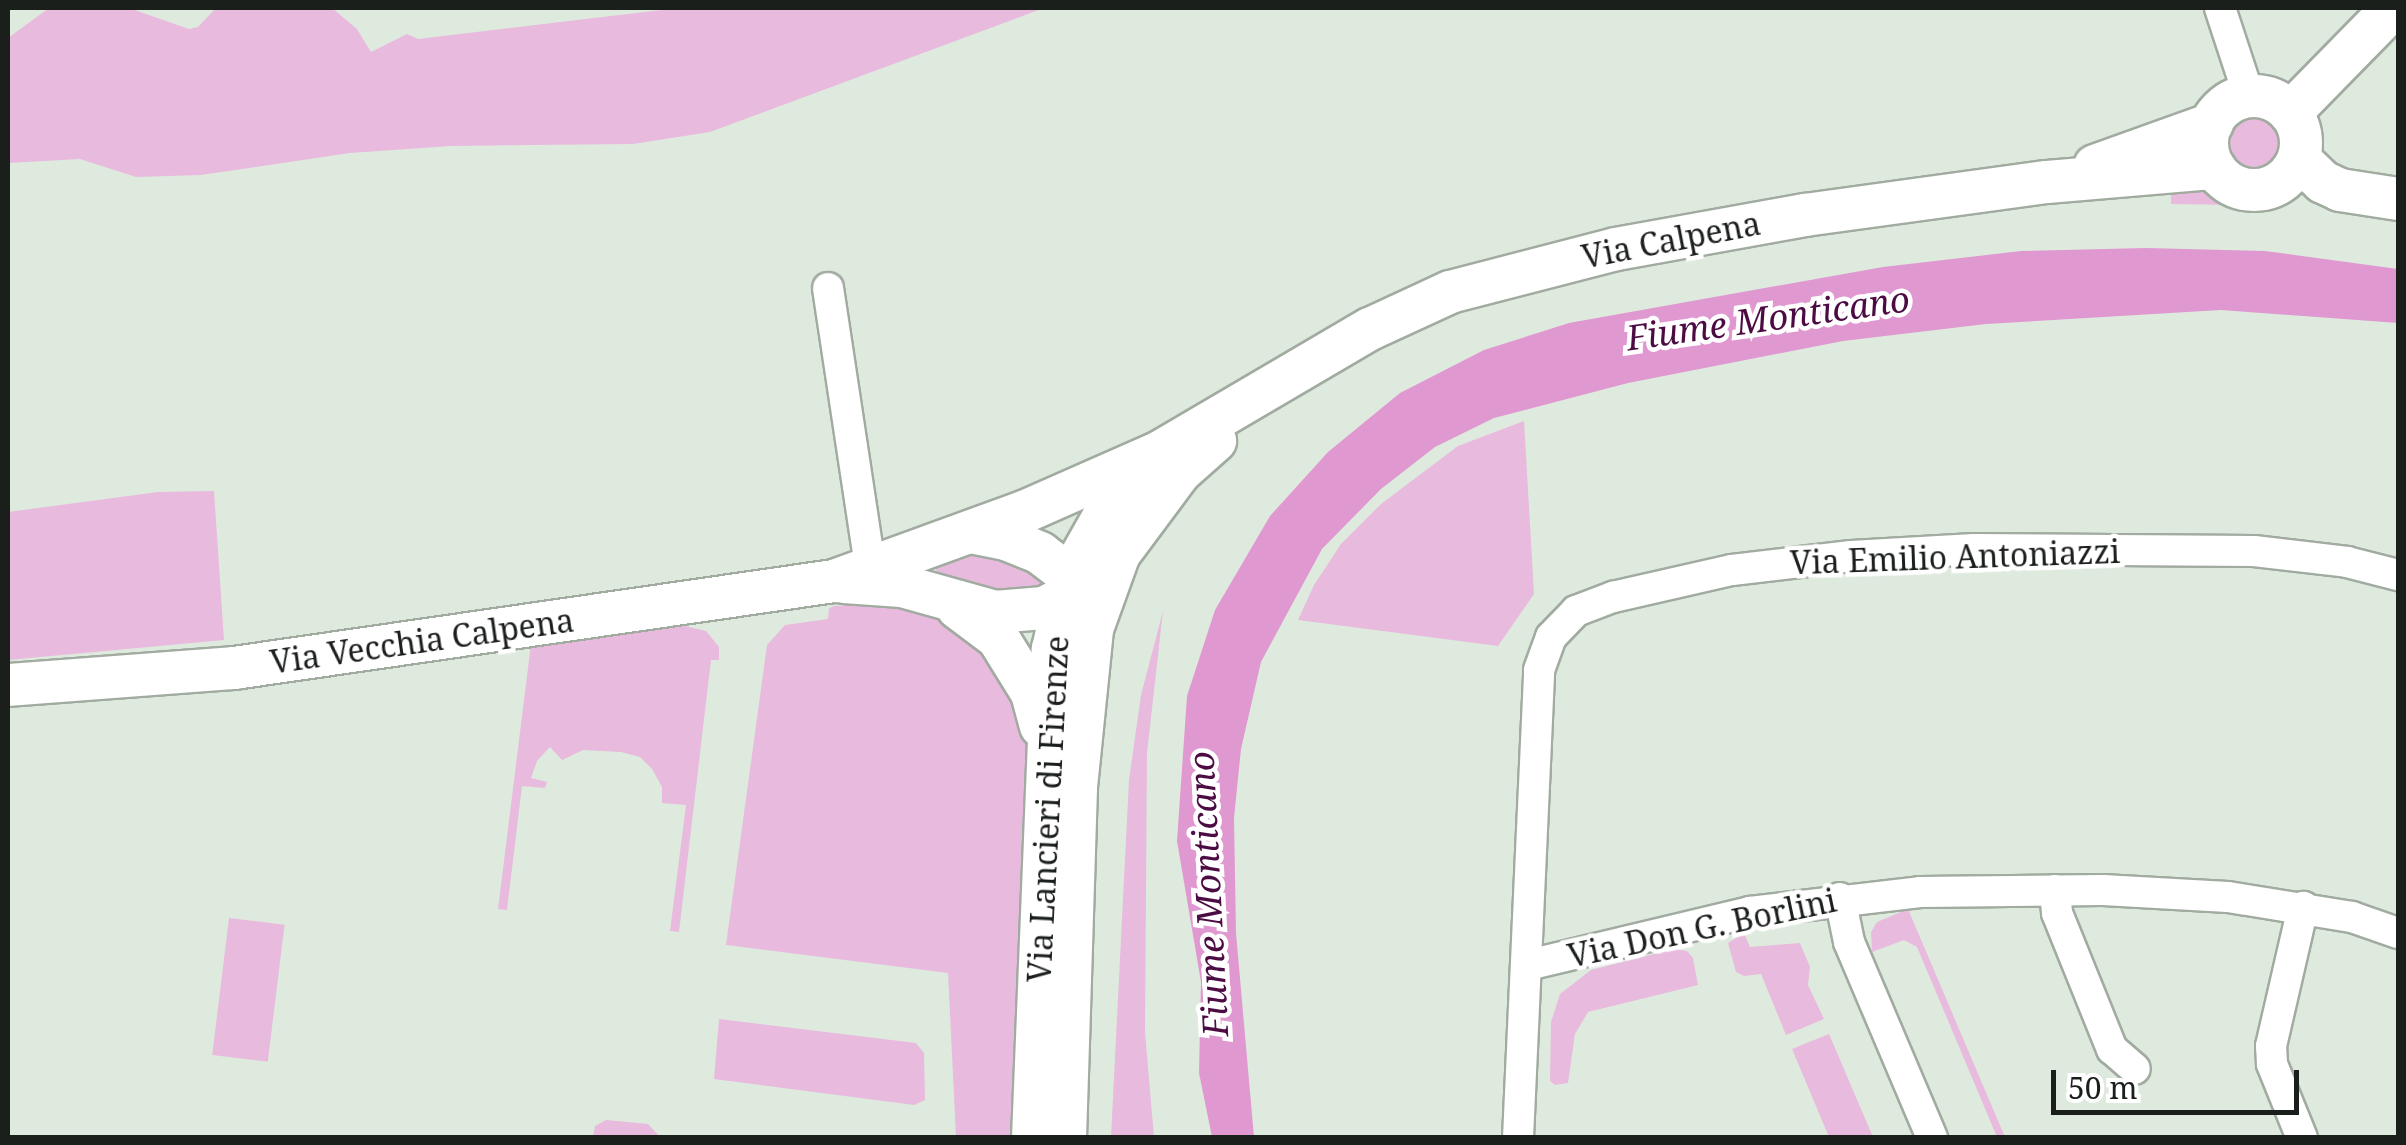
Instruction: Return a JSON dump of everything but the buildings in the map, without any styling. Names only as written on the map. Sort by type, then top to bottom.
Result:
[{"type":"main road","points":[[2290,113],[2358,48],[2393,8]]},
{"type":"main road","points":[[2249,96],[2279,103],[2290,113],[2302,143],[2292,172],[2267,189],[2237,188],[2214,168],[2207,138],[2212,124],[2234,101],[2249,96]]},
{"type":"main road","name":"Via Calpena","points":[[2048,182],[2212,124]]},
{"type":"main road","points":[[2299,158],[2323,182],[2340,190],[2398,199]]},
{"type":"main road","name":"Via Calpena","points":[[1071,914],[1077,768],[1092,628],[1119,554],[1170,462],[1312,362],[1450,292],[1540,266],[1805,215],[2048,182],[2214,168]]},
{"type":"main road","points":[[852,574],[1170,462]]},
{"type":"main road","points":[[852,574],[949,602],[995,612],[1022,612],[1071,589],[1170,462]]},
{"type":"main road","points":[[970,532],[1023,545],[1082,604],[1063,745],[1071,914]]},
{"type":"main road","name":"Via Vecchia Calpena","points":[[8,686],[234,668],[852,574]]},
{"type":"main road","name":"Via Lancieri di Firenze","points":[[1032,1138],[1048,686],[1071,589]]},
{"type":"main road","points":[[949,602],[998,638],[1016,664],[1032,693],[1046,749]]},
{"type":"main road","name":"Via Lancieri di Firenze","points":[[1065,1138],[1071,914]]},
{"type":"street","points":[[2220,8],[2249,96]]},
{"type":"street","points":[[828,288],[852,574]]},
{"type":"street","name":"Via Emilio Antoniazzi","points":[[1518,1138],[1538,670],[1550,637],[1562,621],[1590,604],[1775,563],[1974,549],[2254,551],[2347,562],[2398,575]]},
{"type":"street","points":[[2055,890],[2057,913],[2112,1049],[2135,1069]]},
{"type":"street","name":"Via Don G. Borlini","points":[[1528,965],[1750,912],[1840,898],[2055,890],[2158,892],[2304,907],[2352,917],[2398,933]]},
{"type":"street","points":[[1840,898],[1849,942],[1932,1138]]},
{"type":"street","points":[[2302,1138],[2272,1064],[2271,1046],[2304,907]]},
{"type":"shaded area","points":[[49,8],[129,8],[189,29],[198,27],[216,8],[332,8],[357,29],[371,52],[407,34],[418,39],[678,8],[1044,8],[710,132],[633,144],[451,146],[350,153],[201,175],[136,177],[80,159],[8,163],[8,38]]},
{"type":"shaded area","points":[[2255,117],[2272,125],[2280,142],[2272,159],[2255,167],[2238,159],[2230,142],[2238,125]]},
{"type":"shaded area","points":[[2171,186],[2211,191],[2234,205],[2171,204]]},
{"type":"shaded area","points":[[1524,421],[1534,594],[1498,646],[1298,620],[1314,585],[1341,544],[1381,504],[1458,446]]},
{"type":"shaded area","points":[[214,491],[224,640],[8,660],[8,512],[158,492]]},
{"type":"shaded area","points":[[955,552],[1005,555],[1049,583],[1010,597],[939,575],[934,566]]},
{"type":"shaded area","points":[[885,602],[953,622],[990,649],[1033,736],[1019,1137],[956,1137],[948,973],[726,945],[767,645],[785,625],[828,619],[829,608]]},
{"type":"shaded area","points":[[1163,611],[1147,753],[1145,1032],[1154,1137],[1111,1137],[1129,780],[1141,695]]},
{"type":"shaded area","points":[[685,626],[706,631],[719,647],[719,660],[711,660],[679,932],[670,931],[686,805],[662,803],[662,787],[652,769],[640,757],[621,752],[583,750],[562,760],[550,747],[537,761],[531,778],[547,782],[545,788],[522,786],[507,910],[498,909],[531,644]]},
{"type":"shaded area","points":[[1908,909],[2005,1137],[1997,1137],[1917,947],[1904,940],[1872,952],[1871,932],[1877,922]]},
{"type":"shaded area","points":[[229,918],[285,925],[268,1062],[212,1055]]},
{"type":"shaded area","points":[[1744,933],[1750,947],[1800,943],[1810,967],[1808,985],[1824,1019],[1786,1035],[1761,974],[1744,976],[1736,972],[1728,943]]},
{"type":"shaded area","points":[[1674,949],[1687,951],[1693,958],[1698,985],[1588,1012],[1575,1034],[1568,1083],[1555,1085],[1550,1081],[1551,1022],[1560,994],[1591,970]]},
{"type":"shaded area","points":[[719,1019],[916,1043],[924,1053],[925,1100],[914,1105],[714,1079]]},
{"type":"shaded area","points":[[1829,1034],[1873,1137],[1829,1137],[1792,1049]]},
{"type":"shaded area","points":[[606,1120],[648,1124],[660,1137],[593,1137],[595,1126]]},
{"type":"water","name":"Fiume Monticano","points":[[2021,251],[2265,251],[2398,269],[2398,323],[2221,310],[1986,324],[1843,341],[1628,383],[1494,418],[1435,447],[1381,489],[1322,549],[1261,662],[1241,749],[1234,818],[1236,933],[1254,1137],[1212,1137],[1199,1073],[1201,982],[1177,841],[1187,696],[1215,610],[1270,516],[1328,452],[1400,393],[1484,350],[1569,323],[1883,267]]}]
